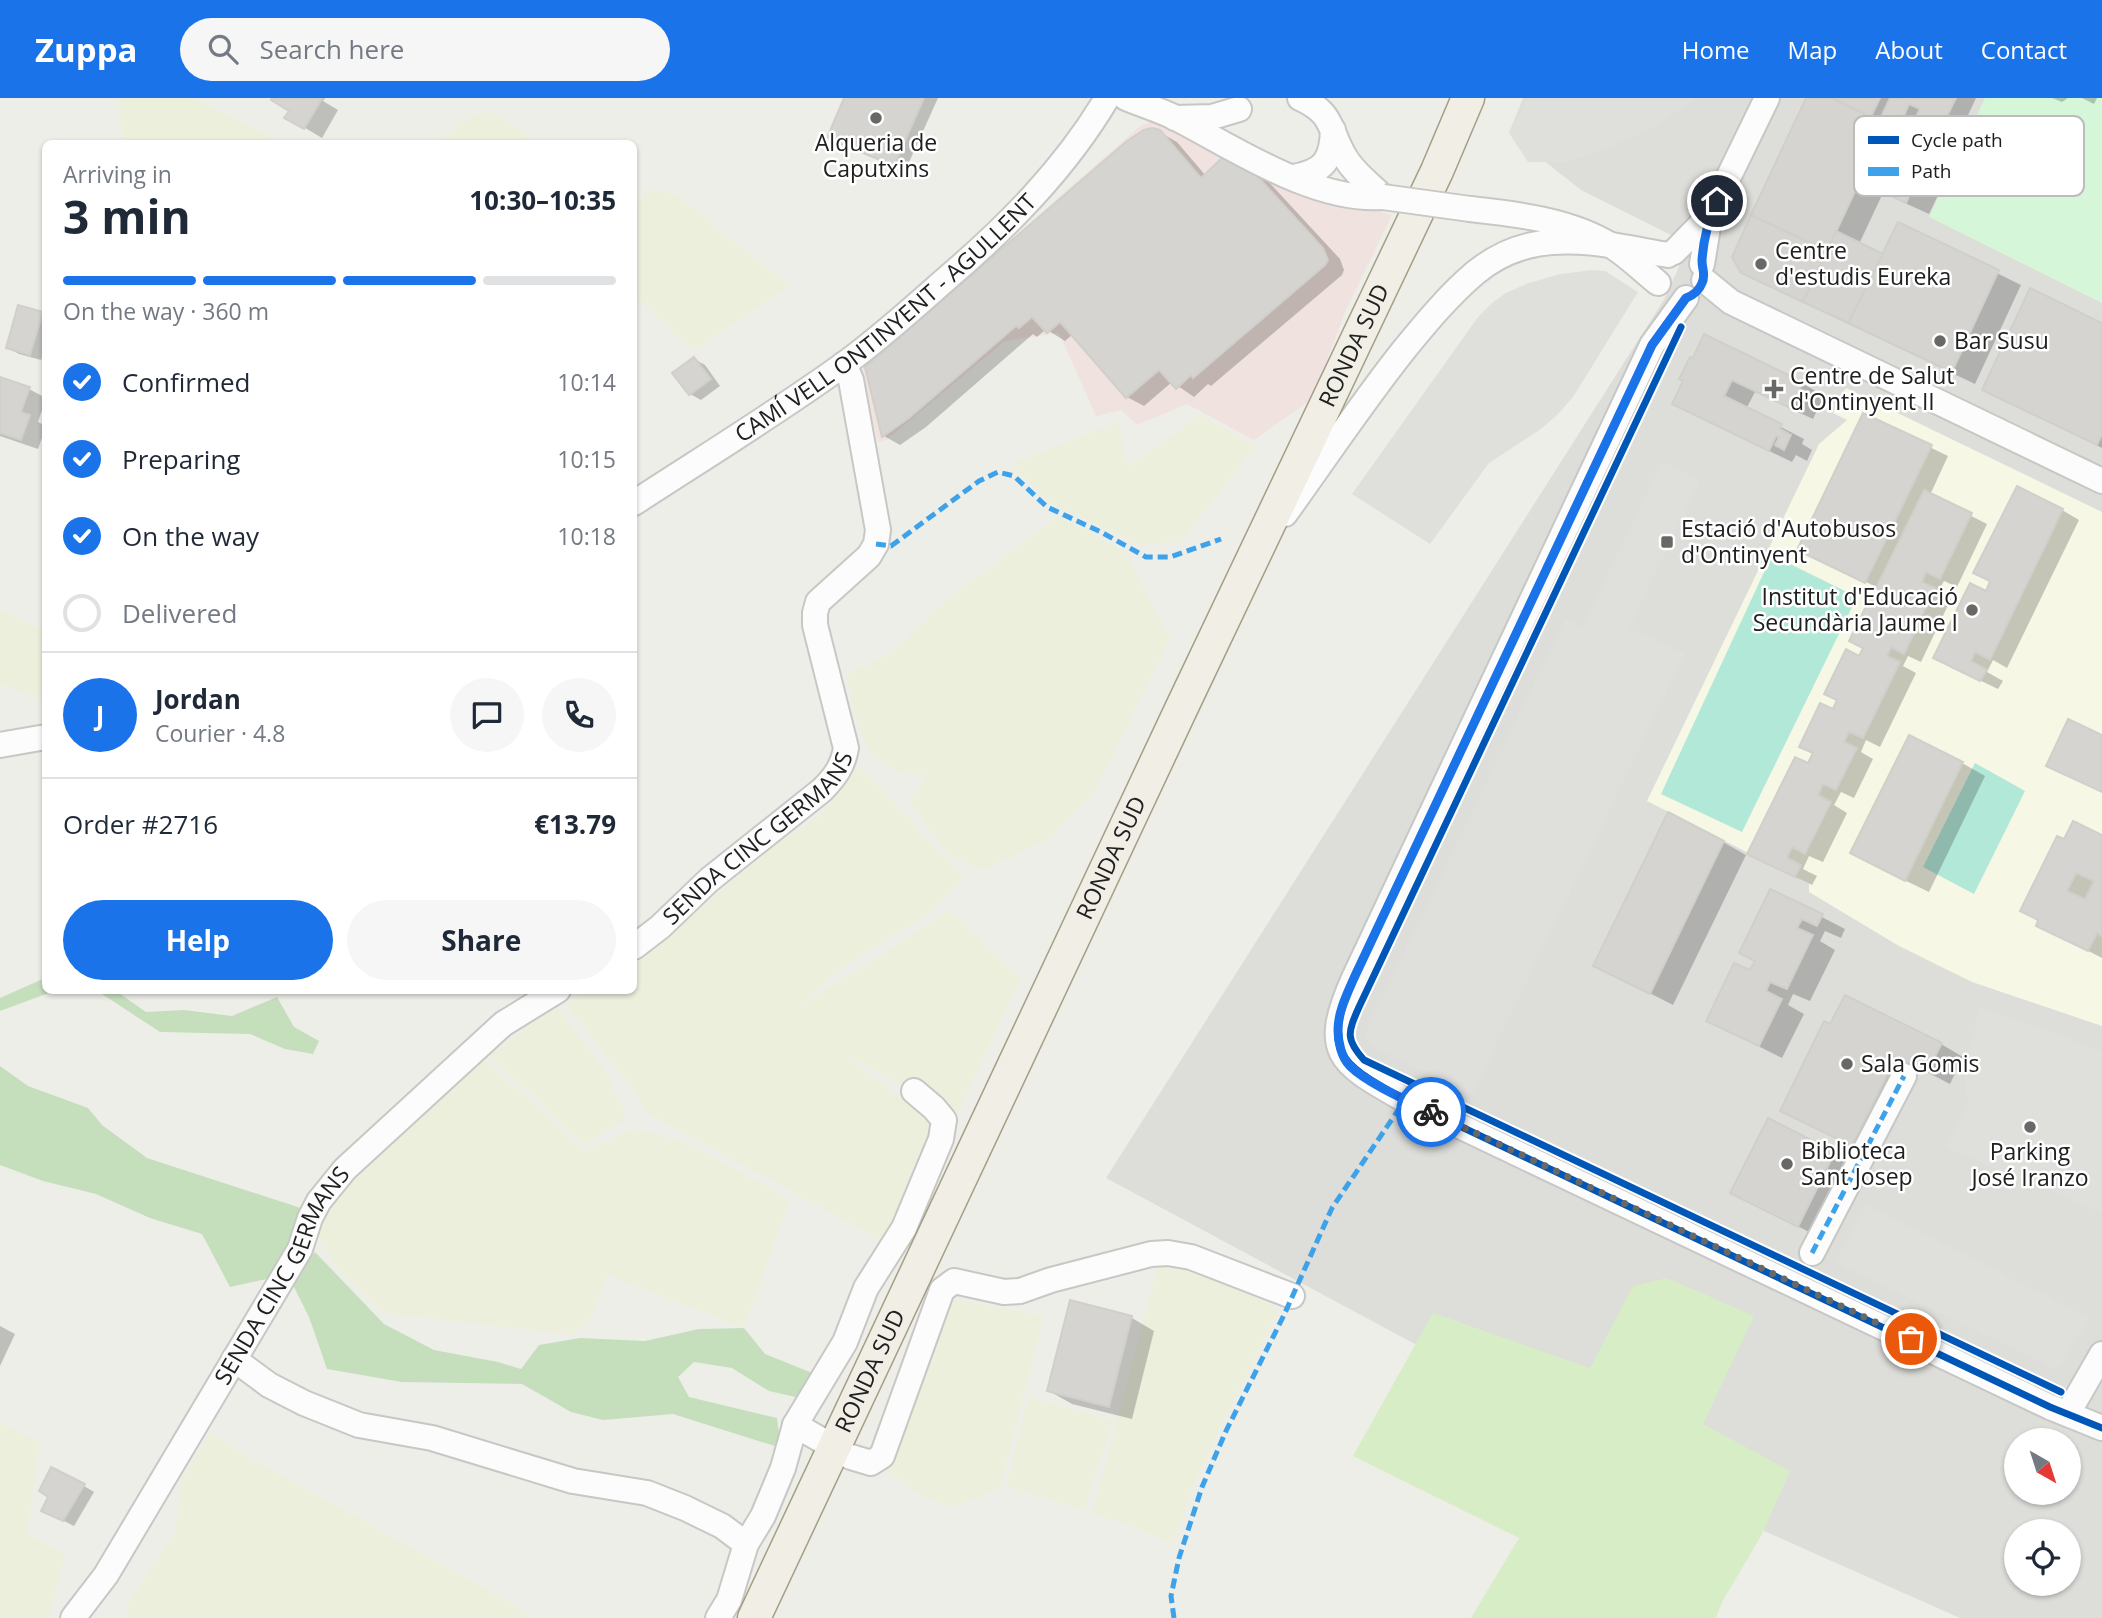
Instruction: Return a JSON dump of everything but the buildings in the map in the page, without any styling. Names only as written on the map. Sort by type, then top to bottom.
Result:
[{"type":"main road","name":"RONDA SUD","points":[[754,1618],[1437,171],[1468,98]]},
{"type":"street","name":"CAMÍ VELL ONTINYENT - AGULLENT","points":[[637,501],[844,364],[985,246],[1054,174],[1085,135],[1107,98]]},
{"type":"street","points":[[1126,98],[1175,118],[1257,162],[1351,196],[1383,197],[1538,219],[1581,232],[1611,245],[1672,297],[1696,284]]},
{"type":"street","points":[[1300,98],[1331,116],[1344,156],[1383,197]]},
{"type":"street","points":[[1767,98],[1710,215],[1696,284],[1652,345],[1354,978],[1339,1015],[1338,1031],[1343,1057],[1350,1066],[1405,1100],[2050,1407],[2068,1412],[2102,1428]]},
{"type":"street","points":[[1175,118],[1212,117],[1246,104]]},
{"type":"street","points":[[1240,151],[1232,133],[1246,104]]},
{"type":"street","points":[[1293,177],[1313,173],[1326,162],[1331,153],[1331,116]]},
{"type":"street","points":[[1652,345],[1660,286],[1658,267],[1710,215]]},
{"type":"street","points":[[1250,564],[1362,405],[1423,327],[1475,273],[1493,261],[1513,251],[1537,244],[1565,242],[1690,253],[1696,284]]},
{"type":"street","points":[[1696,284],[2102,481]]},
{"type":"street","name":"SENDA CINC GERMANS","points":[[637,945],[709,880],[822,790],[834,779],[845,759],[846,748],[815,625],[815,613],[822,596],[862,565],[869,556],[876,544],[878,530],[851,380],[844,364]]},
{"type":"street","points":[[0,746],[42,738]]},
{"type":"street","name":"SENDA CINC GERMANS","points":[[73,1618],[106,1575],[300,1249],[310,1217],[319,1201],[345,1169],[502,1024],[551,994]]},
{"type":"street","points":[[1812,1253],[1904,1076]]},
{"type":"street","points":[[718,1618],[729,1600],[746,1545],[763,1516],[783,1468],[795,1425],[845,1342],[866,1288],[904,1228],[941,1139],[944,1120],[914,1091]]},
{"type":"street","points":[[851,1457],[871,1463],[882,1455],[942,1290],[954,1281],[1004,1292],[1020,1291],[1051,1280],[1168,1253],[1191,1258],[1293,1296]]},
{"type":"street","points":[[2068,1412],[2102,1354]]},
{"type":"street","points":[[234,1359],[269,1385],[304,1403],[359,1424],[432,1438],[573,1481],[647,1493],[722,1526],[746,1545]]},
{"type":"street","points":[[795,1425],[823,1441]]},
{"type":"shaded area","points":[[117,98],[193,98],[277,140],[122,140]]},
{"type":"shaded area","points":[[1523,98],[2102,98],[2102,1618],[1960,1618],[1755,1527],[1106,1178],[1665,298],[1689,244],[1581,190],[1509,133]]},
{"type":"shaded area","points":[[1528,98],[1698,98],[1652,128],[1604,150],[1568,162],[1528,162],[1509,133]]},
{"type":"shaded area","points":[[486,111],[513,124],[531,140],[441,140],[463,122]]},
{"type":"shaded area","points":[[1155,120],[1254,171],[1392,215],[1346,310],[1312,399],[1254,440],[1187,404],[1137,425],[1121,410],[1096,416],[1059,333],[1005,341],[885,441],[878,442],[859,368],[960,284],[1140,126]]},
{"type":"shaded area","points":[[648,189],[677,195],[789,286],[693,351],[637,297],[637,202]]},
{"type":"shaded area","points":[[1605,271],[1638,292],[1573,397],[1541,429],[1489,463],[1430,544],[1352,494],[1478,317],[1492,303],[1506,293],[1529,283],[1560,274]]},
{"type":"shaded area","points":[[1846,388],[2102,512],[2102,1026],[1972,982],[1899,946],[1809,892],[1809,884],[1647,801],[1819,444],[1847,420],[1833,413]]},
{"type":"shaded area","points":[[1200,415],[1255,446],[1181,542],[1140,545],[1048,502],[1012,464],[1118,422],[1128,467]]},
{"type":"shaded area","points":[[1662,462],[1700,481],[1629,628],[1685,654],[1472,1095],[1372,1047],[1364,1035],[1565,620],[1582,627]]},
{"type":"shaded area","points":[[1058,516],[1125,551],[1167,633],[1172,635],[1094,793],[1050,838],[983,870],[948,854],[910,802],[928,775],[901,774],[869,753],[857,723],[846,675],[892,653],[944,602]]},
{"type":"shaded area","points":[[0,609],[42,630],[42,700],[0,684]]},
{"type":"shaded area","points":[[860,766],[964,877],[932,910],[835,973],[797,1008],[950,911],[1021,978],[957,1114],[841,1052],[939,1127],[887,1243],[647,1113],[635,1090],[565,1004],[583,994],[637,994],[637,962],[777,843],[819,817]]},
{"type":"shaded area","points":[[557,1006],[604,1069],[627,1119],[583,1145],[490,1055]]},
{"type":"shaded area","name":"Parking José Iranzo","points":[[1979,1006],[2102,1051],[2102,1213],[1946,1148],[1968,1105],[1963,1060],[1974,1034]]},
{"type":"shaded area","points":[[484,1058],[584,1151],[635,1128],[691,1145],[790,1200],[744,1328],[608,1275],[592,1316],[572,1335],[384,1313],[338,1269],[318,1237],[325,1214],[358,1173]]},
{"type":"shaded area","points":[[1865,1205],[2090,1318],[2057,1370],[1835,1262]]},
{"type":"shaded area","points":[[1171,1265],[1268,1300],[1277,1312],[1197,1476],[1172,1543],[1092,1512],[1158,1267]]},
{"type":"shaded area","points":[[949,1298],[1044,1316],[1000,1488],[954,1507],[920,1495],[885,1469]]},
{"type":"shaded area","points":[[1028,1397],[1113,1420],[1084,1511],[1006,1486]]},
{"type":"shaded area","points":[[0,1422],[40,1443],[27,1534],[65,1554],[49,1618],[0,1618]]},
{"type":"shaded area","points":[[210,1432],[254,1460],[533,1618],[126,1618],[127,1606],[175,1532],[181,1481]]},
{"type":"green space","points":[[1985,98],[2102,98],[2102,303],[1929,217],[1939,196],[2084,196],[2084,116],[1977,116]]},
{"type":"green space","points":[[1772,555],[1857,597],[1742,832],[1661,794]]},
{"type":"green space","points":[[1975,763],[2025,791],[1974,894],[1923,867]]},
{"type":"green space","points":[[42,979],[42,994],[46,994],[0,1011],[0,998]]},
{"type":"green space","points":[[102,994],[120,994],[146,1012],[184,1010],[232,1016],[277,997],[294,1027],[319,1041],[313,1054],[285,1049],[250,1034],[160,1032]]},
{"type":"green space","points":[[0,1066],[28,1086],[88,1108],[102,1125],[147,1158],[307,1210],[276,1277],[230,1287],[202,1234],[150,1218],[96,1194],[43,1181],[0,1165]]},
{"type":"green space","points":[[315,1252],[384,1324],[434,1350],[521,1369],[539,1345],[580,1338],[645,1341],[699,1329],[744,1328],[765,1354],[815,1374],[800,1398],[769,1391],[732,1368],[694,1362],[678,1377],[689,1397],[777,1418],[781,1448],[673,1414],[603,1420],[571,1412],[522,1384],[402,1382],[327,1369],[309,1317],[291,1281]]},
{"type":"green space","points":[[1667,1278],[1754,1316],[1703,1424],[1790,1471],[1761,1536],[1722,1602],[1716,1618],[1471,1618],[1519,1538],[1353,1456],[1433,1313],[1590,1368],[1633,1286]]},
{"type":"marked path","points":[[876,544],[891,546],[979,481],[998,472],[1014,476],[1047,507],[1146,557],[1170,557],[1221,539]]},
{"type":"marked path","points":[[1812,1253],[1904,1076]]},
{"type":"marked path","points":[[1174,1618],[1171,1596],[1179,1558],[1202,1487],[1226,1431],[1284,1315],[1332,1208],[1405,1100]]},
{"type":"cycle path","points":[[1686,298],[1652,345],[1354,978],[1338,1024],[1338,1040],[1342,1054],[1365,1076],[1405,1100],[2050,1407],[2102,1428]]},
{"type":"cycle path","points":[[1681,327],[1359,1007],[1352,1023],[1351,1041],[1364,1060],[2061,1392]]},
{"type":"way so far","points":[[1431,1112],[1911,1339]]},
{"type":"place","name":"Alqueria de Caputxins","points":[[876,118]]},
{"type":"place","name":"Centre d'estudis Eureka","points":[[1761,264]]},
{"type":"place","name":"Bar Susu","points":[[1940,341]]},
{"type":"place","name":"Centre de Salut d'Ontinyent II","points":[[1774,389]]},
{"type":"place","name":"Estació d'Autobusos d'Ontinyent","points":[[1667,542]]},
{"type":"place","name":"Institut d'Educació Secundària Jaume I","points":[[1972,610]]},
{"type":"place","name":"Sala Gomis","points":[[1847,1064]]},
{"type":"place","name":"Parking José Iranzo","points":[[2030,1127]]},
{"type":"place","name":"Biblioteca Sant Josep","points":[[1787,1164]]},
{"type":"route","points":[[1431,1112],[1405,1100],[1350,1066],[1343,1057],[1340,1044],[1339,1015],[1652,345],[1686,298],[1702,285],[1702,264],[1710,215],[1717,201]]}]
